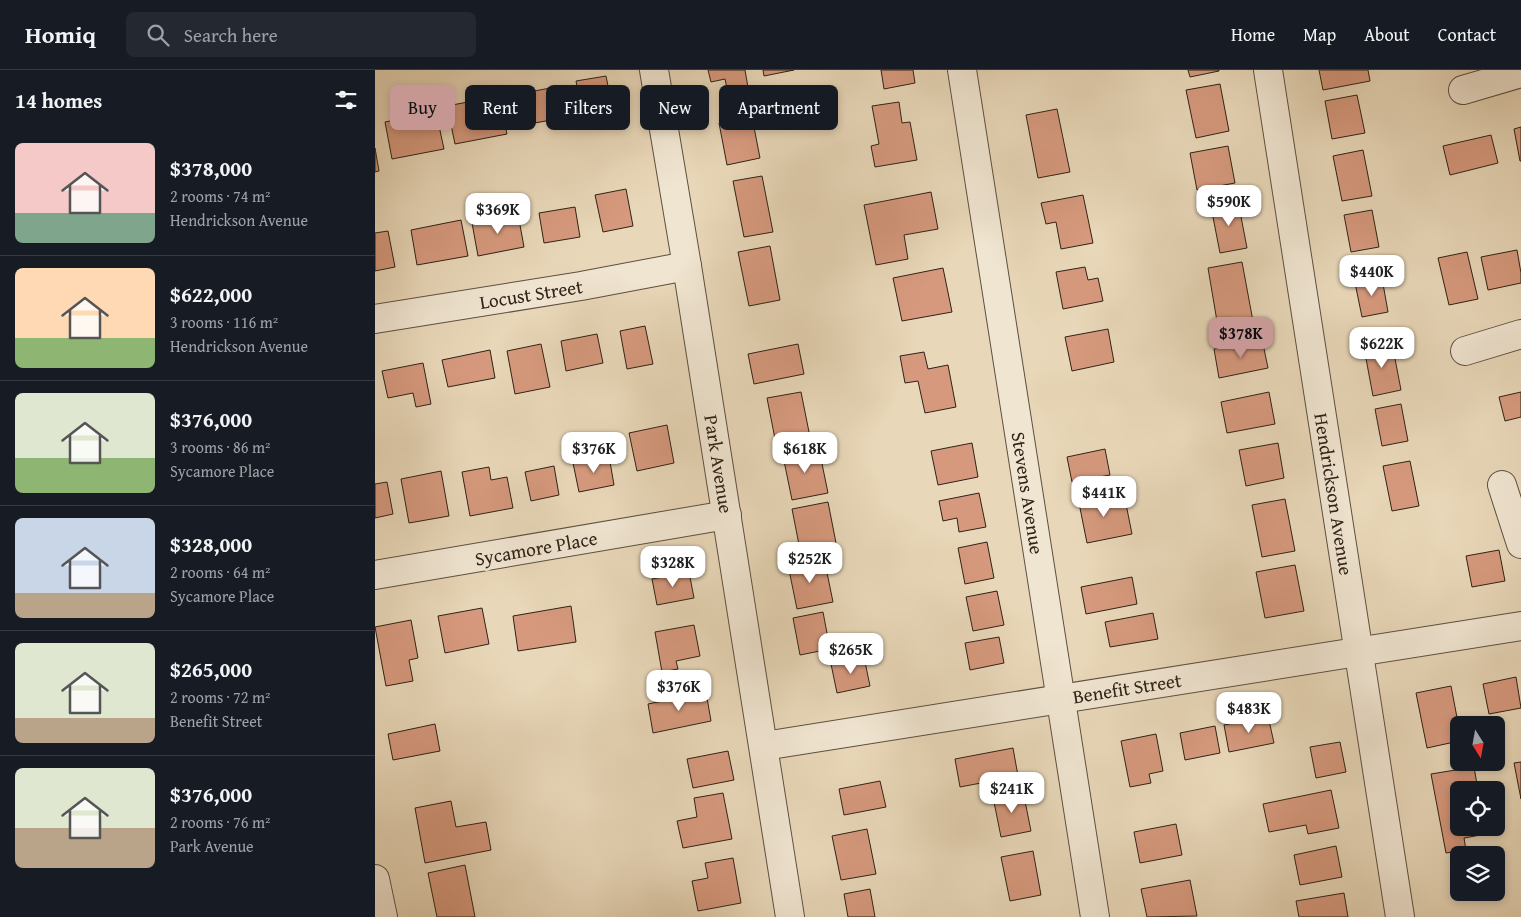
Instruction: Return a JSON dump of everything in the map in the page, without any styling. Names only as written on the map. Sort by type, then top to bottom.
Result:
[{"type":"street","name":"Park Avenue","points":[[654,70],[727,515],[790,917]]},
{"type":"street","name":"Stevens Avenue","points":[[962,70],[1095,917]]},
{"type":"street","name":"Hendrickson Avenue","points":[[1268,70],[1400,917]]},
{"type":"street","points":[[1463,90],[1521,73]]},
{"type":"street","name":"Locust Street","points":[[375,319],[581,286],[687,266]]},
{"type":"street","points":[[1465,350],[1521,334]]},
{"type":"street","points":[[1502,485],[1521,544]]},
{"type":"street","name":"Sycamore Place","points":[[375,576],[727,515]]},
{"type":"street","name":"Benefit Street","points":[[764,746],[1521,626]]},
{"type":"street","points":[[375,878],[383,917]]},
{"type":"building","points":[[708,70],[745,70],[748,85],[726,85],[725,79],[711,82]]},
{"type":"building","points":[[763,70],[794,70],[764,76]]},
{"type":"building","points":[[881,70],[913,70],[915,83],[884,89]]},
{"type":"building","points":[[1188,70],[1219,70],[1219,71],[1190,77]]},
{"type":"building","points":[[1319,70],[1368,70],[1370,81],[1323,90]]},
{"type":"building","points":[[606,76],[608,85],[577,85],[576,81]]},
{"type":"building","points":[[1220,84],[1229,131],[1196,138],[1186,90]]},
{"type":"building","points":[[546,89],[546,121],[536,123],[536,91]]},
{"type":"building","points":[[1357,95],[1365,133],[1332,139],[1325,101]]},
{"type":"building","points":[[899,102],[902,123],[910,122],[917,160],[875,167],[871,146],[879,144],[872,106]]},
{"type":"building","points":[[465,103],[465,130],[506,130],[507,134],[455,144],[452,130],[455,130],[455,104]]},
{"type":"building","points":[[1057,109],[1070,172],[1038,178],[1026,115]]},
{"type":"building","points":[[390,121],[390,130],[440,130],[444,149],[392,159],[385,122]]},
{"type":"building","points":[[1521,127],[1521,161],[1520,161],[1514,129]]},
{"type":"building","points":[[720,130],[755,130],[760,158],[727,165]]},
{"type":"building","points":[[1491,135],[1498,163],[1450,175],[1443,146]]},
{"type":"building","points":[[1228,146],[1235,183],[1197,190],[1190,153]]},
{"type":"building","points":[[375,148],[379,171],[375,172]]},
{"type":"building","points":[[1363,150],[1372,196],[1342,201],[1333,156]]},
{"type":"building","points":[[762,176],[773,232],[744,237],[733,181]]},
{"type":"building","points":[[626,189],[633,226],[603,232],[595,195]]},
{"type":"building","points":[[931,192],[938,229],[904,235],[908,259],[876,265],[864,205]]},
{"type":"building","points":[[1083,195],[1093,243],[1061,249],[1056,222],[1046,224],[1041,203]]},
{"type":"building","points":[[1238,201],[1247,248],[1220,253],[1211,207]]},
{"type":"building","points":[[575,207],[580,237],[544,243],[539,213]]},
{"type":"building","points":[[1372,210],[1379,247],[1351,252],[1344,215]]},
{"type":"building","points":[[518,214],[524,247],[478,256],[472,223]]},
{"type":"building","points":[[461,220],[468,256],[417,265],[411,230]]},
{"type":"building","points":[[388,231],[395,267],[375,271],[375,233]]},
{"type":"building","points":[[770,246],[780,300],[749,306],[738,252]]},
{"type":"building","points":[[1517,250],[1521,283],[1488,290],[1481,257]]},
{"type":"building","points":[[1467,252],[1478,299],[1449,305],[1438,258]]},
{"type":"building","points":[[1242,262],[1255,332],[1220,339],[1208,268]]},
{"type":"building","points":[[1085,267],[1088,280],[1098,278],[1103,301],[1063,309],[1056,272]]},
{"type":"building","points":[[943,268],[952,312],[902,321],[893,278]]},
{"type":"building","points":[[1382,278],[1388,312],[1362,317],[1355,283]]},
{"type":"building","points":[[645,326],[653,364],[627,369],[620,331]]},
{"type":"building","points":[[1108,329],[1114,362],[1072,371],[1065,337]]},
{"type":"building","points":[[597,334],[603,363],[566,371],[561,341]]},
{"type":"building","points":[[1262,339],[1268,368],[1219,378],[1214,349]]},
{"type":"building","points":[[1392,343],[1401,390],[1373,396],[1364,348]]},
{"type":"building","points":[[541,344],[550,387],[515,394],[507,351]]},
{"type":"building","points":[[798,344],[804,374],[754,384],[748,354]]},
{"type":"building","points":[[490,350],[495,378],[448,387],[442,360]]},
{"type":"building","points":[[924,352],[928,369],[948,365],[956,407],[925,413],[918,381],[905,383],[900,356]]},
{"type":"building","points":[[423,363],[431,404],[416,407],[413,393],[388,398],[382,371]]},
{"type":"building","points":[[801,392],[810,437],[776,444],[767,398]]},
{"type":"building","points":[[1269,392],[1275,424],[1227,433],[1221,402]]},
{"type":"building","points":[[1521,392],[1521,417],[1505,421],[1499,397]]},
{"type":"building","points":[[1401,404],[1408,441],[1382,446],[1375,409]]},
{"type":"building","points":[[667,425],[674,463],[637,471],[629,433]]},
{"type":"building","points":[[972,443],[978,477],[938,485],[931,451]]},
{"type":"building","points":[[1278,443],[1284,478],[1246,486],[1239,450]]},
{"type":"building","points":[[819,449],[828,493],[792,500],[783,456]]},
{"type":"building","points":[[1105,449],[1110,475],[1072,482],[1067,457]]},
{"type":"building","points":[[609,456],[614,485],[579,492],[573,463]]},
{"type":"building","points":[[1410,461],[1419,506],[1392,511],[1383,466]]},
{"type":"building","points":[[554,466],[559,495],[531,501],[525,472]]},
{"type":"building","points":[[489,467],[491,480],[507,477],[513,508],[470,516],[462,472]]},
{"type":"building","points":[[441,471],[449,516],[409,523],[401,479]]},
{"type":"building","points":[[387,482],[393,514],[375,518],[375,484]]},
{"type":"building","points":[[979,493],[986,527],[959,532],[957,518],[943,521],[939,501]]},
{"type":"building","points":[[1108,493],[1111,507],[1126,504],[1132,534],[1087,543],[1078,498]]},
{"type":"building","points":[[1285,499],[1295,551],[1262,557],[1252,505]]},
{"type":"building","points":[[828,502],[837,548],[801,555],[792,509]]},
{"type":"building","points":[[987,542],[994,578],[965,584],[958,548]]},
{"type":"building","points":[[1499,550],[1505,581],[1472,587],[1466,556]]},
{"type":"building","points":[[824,558],[833,602],[797,609],[788,565]]},
{"type":"building","points":[[1295,565],[1304,611],[1265,618],[1256,572]]},
{"type":"building","points":[[689,572],[694,598],[657,605],[652,579]]},
{"type":"building","points":[[1132,577],[1137,604],[1086,614],[1081,587]]},
{"type":"building","points":[[997,591],[1004,625],[973,631],[966,597]]},
{"type":"building","points":[[571,606],[576,642],[518,651],[513,616]]},
{"type":"building","points":[[482,608],[489,644],[445,653],[438,616]]},
{"type":"building","points":[[823,612],[830,649],[800,655],[793,618]]},
{"type":"building","points":[[1153,613],[1158,639],[1110,647],[1105,622]]},
{"type":"building","points":[[411,620],[418,658],[409,660],[413,681],[386,686],[375,627]]},
{"type":"building","points":[[694,625],[700,656],[676,661],[678,669],[662,672],[655,632]]},
{"type":"building","points":[[999,637],[1004,663],[970,670],[965,643]]},
{"type":"building","points":[[864,657],[870,686],[837,693],[831,664]]},
{"type":"building","points":[[1516,677],[1521,708],[1489,714],[1483,684]]},
{"type":"building","points":[[1451,686],[1457,716],[1450,716],[1450,743],[1427,748],[1416,693]]},
{"type":"building","points":[[706,692],[711,721],[653,733],[648,704]]},
{"type":"building","points":[[1268,716],[1274,743],[1229,752],[1224,725]]},
{"type":"building","points":[[435,724],[440,751],[393,760],[388,734]]},
{"type":"building","points":[[1215,726],[1220,753],[1185,760],[1180,733]]},
{"type":"building","points":[[1156,734],[1163,771],[1149,774],[1151,783],[1130,787],[1121,741]]},
{"type":"building","points":[[1340,742],[1346,772],[1316,778],[1310,747]]},
{"type":"building","points":[[1013,748],[1018,776],[960,787],[955,759]]},
{"type":"building","points":[[728,751],[734,780],[693,788],[687,759]]},
{"type":"building","points":[[1521,762],[1521,799],[1514,763]]},
{"type":"building","points":[[1450,771],[1475,771],[1476,781],[1450,781],[1450,836],[1475,836],[1464,838],[1465,846],[1450,846],[1450,852],[1446,853],[1431,774]]},
{"type":"building","points":[[880,781],[886,807],[844,815],[839,789]]},
{"type":"building","points":[[1331,790],[1339,828],[1308,834],[1306,825],[1269,832],[1263,804]]},
{"type":"building","points":[[1023,791],[1031,831],[1001,837],[993,797]]},
{"type":"building","points":[[723,793],[732,839],[683,848],[677,821],[697,817],[694,798]]},
{"type":"building","points":[[451,801],[456,827],[486,822],[491,850],[425,863],[415,808]]},
{"type":"building","points":[[1176,824],[1182,855],[1140,863],[1134,832]]},
{"type":"building","points":[[867,829],[876,874],[841,880],[832,836]]},
{"type":"building","points":[[1336,846],[1342,877],[1300,885],[1294,855]]},
{"type":"building","points":[[1033,851],[1041,895],[1010,901],[1001,857]]},
{"type":"building","points":[[733,858],[741,903],[698,911],[692,881],[708,878],[705,863]]},
{"type":"building","points":[[465,865],[475,917],[437,917],[428,873]]},
{"type":"building","points":[[1190,880],[1197,916],[1147,917],[1141,889]]},
{"type":"building","points":[[870,889],[875,917],[848,917],[844,894]]},
{"type":"building","points":[[1344,893],[1348,917],[1299,917],[1296,901]]}]
